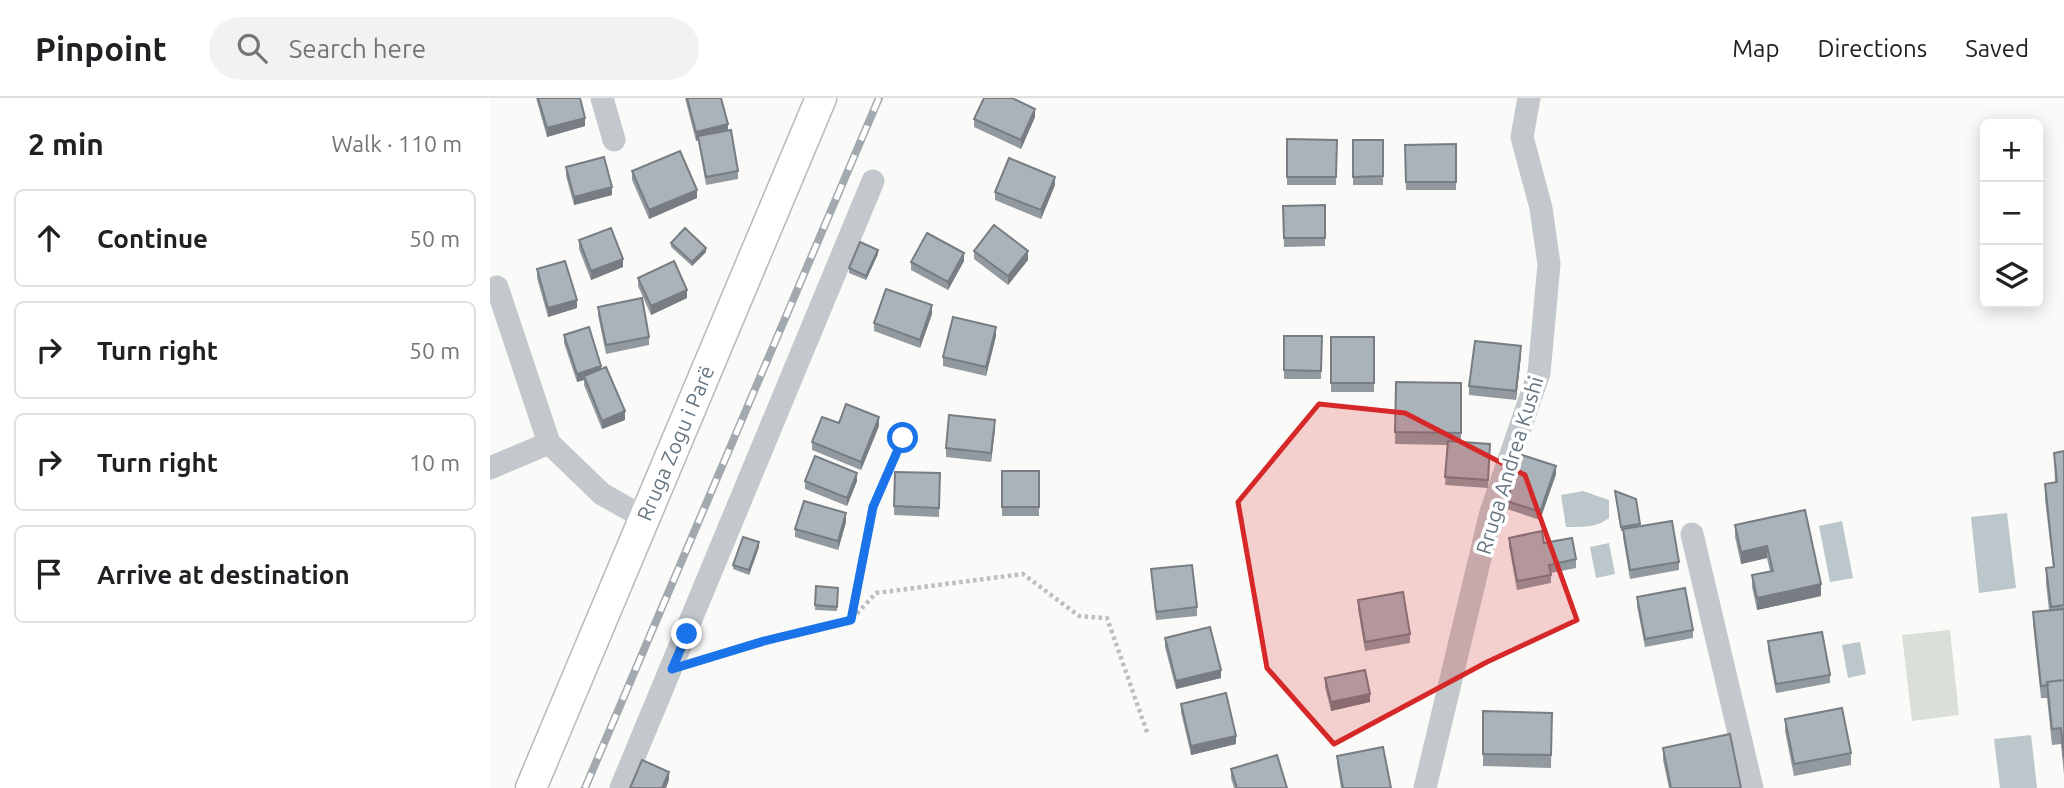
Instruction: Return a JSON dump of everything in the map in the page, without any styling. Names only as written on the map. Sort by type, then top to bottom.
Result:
[{"type":"main road","name":"Rruga Zogu i Parë","points":[[531,788],[821,98]]},
{"type":"street","points":[[602,98],[614,140]]},
{"type":"street","name":"Rruga Andrea Kushi","points":[[1424,788],[1491,512],[1539,373],[1549,264],[1541,208],[1522,137],[1529,98]]},
{"type":"street","points":[[621,788],[873,181]]},
{"type":"street","points":[[497,287],[549,443],[602,494],[643,517]]},
{"type":"street","points":[[490,468],[549,443]]},
{"type":"street","points":[[1692,534],[1752,788]]},
{"type":"path","points":[[851,620],[873,507],[903,438]]},
{"type":"path","points":[[672,669],[764,641],[851,620],[876,593],[1023,574],[1079,616],[1107,618],[1148,735]]},
{"type":"highlighted area","points":[[1319,404],[1405,413],[1525,475],[1577,620],[1487,662],[1334,744],[1267,668],[1238,502]]},
{"type":"shaded area","points":[[1583,491],[1609,500],[1609,518],[1594,525],[1566,527],[1561,495]]},
{"type":"shaded area","points":[[2007,513],[2016,588],[1979,593],[1971,517]]},
{"type":"shaded area","points":[[1842,521],[1853,578],[1830,582],[1819,526]]},
{"type":"shaded area","points":[[1609,543],[1615,574],[1596,578],[1590,547]]},
{"type":"shaded area","points":[[1950,630],[1959,715],[1912,721],[1902,635]]},
{"type":"shaded area","points":[[1860,642],[1866,674],[1848,678],[1842,645]]},
{"type":"shaded area","points":[[2031,735],[2037,788],[2000,788],[1994,739]]},
{"type":"building","points":[[538,98],[580,98],[585,118],[547,128]]},
{"type":"building","points":[[687,98],[721,98],[728,124],[696,132]]},
{"type":"building","points":[[984,98],[1012,98],[1035,109],[1021,140],[974,119]]},
{"type":"building","points":[[731,130],[738,171],[706,177],[698,136]]},
{"type":"building","points":[[1287,139],[1337,140],[1336,177],[1287,177]]},
{"type":"building","points":[[1353,140],[1383,140],[1383,176],[1353,177]]},
{"type":"building","points":[[1456,144],[1456,182],[1406,182],[1405,145]]},
{"type":"building","points":[[680,151],[697,190],[649,210],[632,171]]},
{"type":"building","points":[[604,157],[612,187],[574,197],[566,167]]},
{"type":"building","points":[[1009,158],[1055,177],[1041,210],[995,192]]},
{"type":"building","points":[[1325,205],[1325,238],[1284,238],[1283,206]]},
{"type":"building","points":[[994,225],[1028,251],[1008,276],[974,251]]},
{"type":"building","points":[[611,228],[623,259],[591,271],[579,240]]},
{"type":"building","points":[[685,228],[706,248],[692,262],[671,243]]},
{"type":"building","points":[[927,233],[964,253],[948,282],[911,262]]},
{"type":"building","points":[[860,242],[878,250],[866,276],[849,268]]},
{"type":"building","points":[[565,261],[577,300],[548,308],[537,269]]},
{"type":"building","points":[[674,261],[687,290],[651,306],[638,278]]},
{"type":"building","points":[[886,289],[932,305],[920,340],[874,323]]},
{"type":"building","points":[[642,298],[649,337],[606,345],[598,307]]},
{"type":"building","points":[[953,317],[996,327],[986,367],[943,357]]},
{"type":"building","points":[[589,327],[601,366],[577,374],[564,335]]},
{"type":"building","points":[[1284,336],[1322,336],[1321,371],[1284,370]]},
{"type":"building","points":[[1331,337],[1374,337],[1374,383],[1331,383]]},
{"type":"building","points":[[1475,341],[1521,346],[1516,391],[1469,386]]},
{"type":"building","points":[[606,367],[625,411],[602,421],[584,376]]},
{"type":"building","points":[[1396,382],[1461,383],[1461,433],[1395,432]]},
{"type":"building","points":[[846,404],[879,417],[861,462],[812,442],[822,417],[839,423]]},
{"type":"building","points":[[949,415],[995,420],[991,453],[946,448]]},
{"type":"building","points":[[1448,441],[1490,444],[1488,480],[1445,477]]},
{"type":"building","points":[[2064,451],[2064,605],[2051,607],[2046,568],[2054,567],[2045,484],[2057,482],[2054,453]]},
{"type":"building","points":[[1522,455],[1556,466],[1540,512],[1507,501]]},
{"type":"building","points":[[815,456],[857,473],[847,498],[805,481]]},
{"type":"building","points":[[1002,471],[1039,471],[1039,507],[1002,507]]},
{"type":"building","points":[[895,472],[940,473],[939,508],[894,506]]},
{"type":"building","points":[[1615,491],[1636,499],[1640,524],[1621,527]]},
{"type":"building","points":[[804,501],[846,513],[838,541],[795,529]]},
{"type":"building","points":[[1805,510],[1821,584],[1757,598],[1752,575],[1773,571],[1767,546],[1741,552],[1735,525]]},
{"type":"building","points":[[1672,521],[1679,562],[1630,570],[1623,529]]},
{"type":"building","points":[[1542,531],[1544,543],[1572,538],[1576,559],[1549,565],[1551,575],[1517,581],[1509,538]]},
{"type":"building","points":[[743,537],[759,542],[749,570],[733,565]]},
{"type":"building","points":[[1192,565],[1197,607],[1156,612],[1151,569]]},
{"type":"building","points":[[816,586],[838,588],[837,607],[815,605]]},
{"type":"building","points":[[1685,588],[1693,630],[1645,639],[1637,597]]},
{"type":"building","points":[[1403,592],[1410,634],[1365,642],[1358,600]]},
{"type":"building","points":[[2064,609],[2064,680],[2047,682],[2048,685],[2041,686],[2033,612]]},
{"type":"building","points":[[1210,627],[1221,670],[1176,681],[1165,638]]},
{"type":"building","points":[[1822,632],[1830,675],[1776,684],[1768,641]]},
{"type":"building","points":[[1365,670],[1370,694],[1331,702],[1325,678]]},
{"type":"building","points":[[2064,680],[2064,759],[2061,728],[2052,729],[2047,682]]},
{"type":"building","points":[[1226,693],[1236,736],[1191,746],[1181,704]]},
{"type":"building","points":[[1842,708],[1851,753],[1794,764],[1785,719]]},
{"type":"building","points":[[1483,711],[1552,713],[1551,755],[1483,754]]},
{"type":"building","points":[[1730,734],[1741,788],[1671,788],[1663,748]]},
{"type":"building","points":[[1383,747],[1391,788],[1343,788],[1337,756]]},
{"type":"building","points":[[1277,755],[1287,788],[1237,788],[1231,769]]},
{"type":"building","points":[[642,760],[669,772],[662,788],[630,788]]},
{"type":"railway","points":[[585,788],[879,98]]},
{"type":"route","points":[[687,634],[672,669],[764,641],[851,620],[873,507],[903,438]]}]
